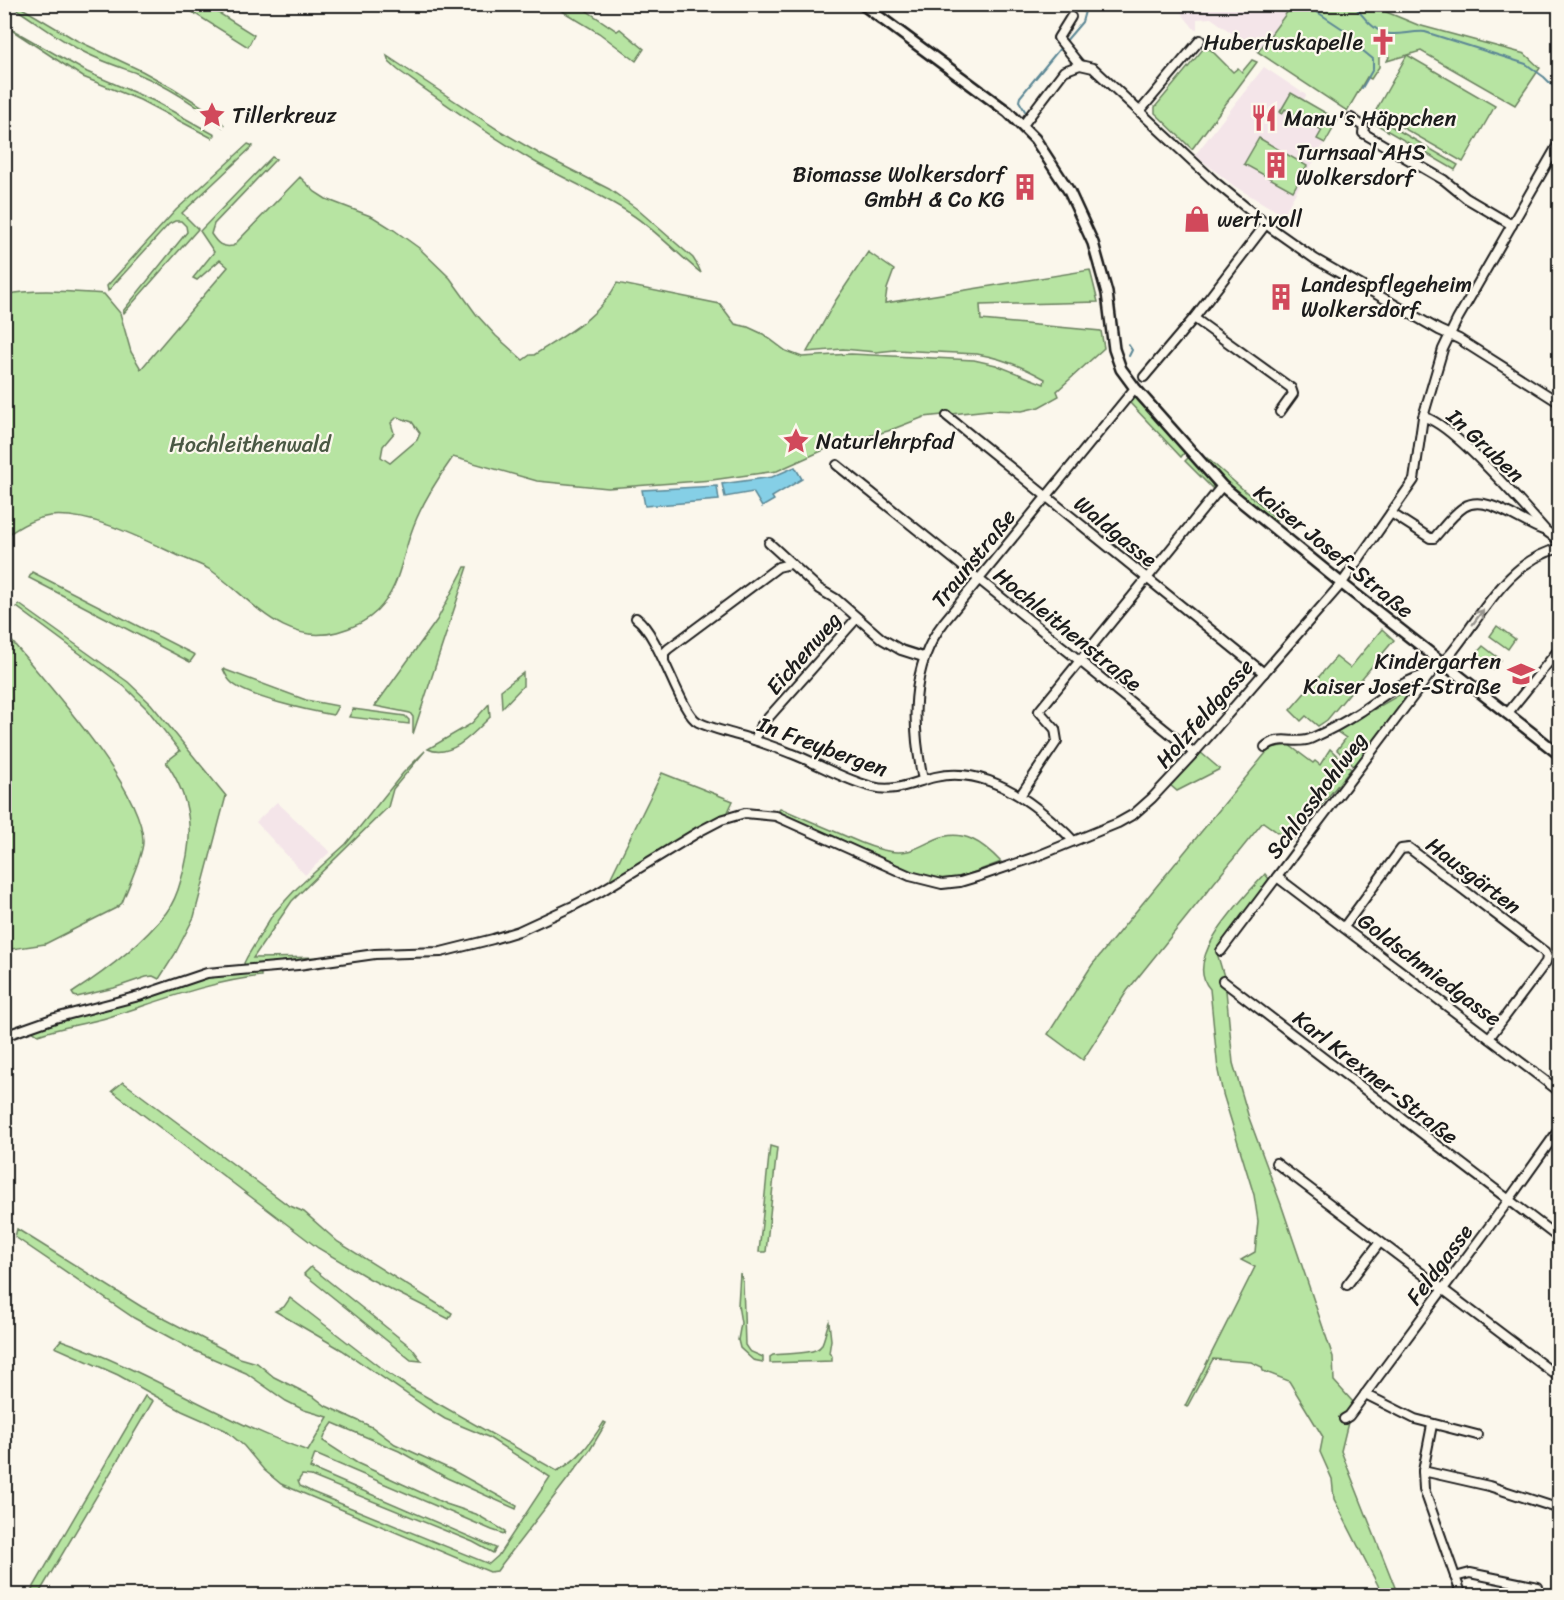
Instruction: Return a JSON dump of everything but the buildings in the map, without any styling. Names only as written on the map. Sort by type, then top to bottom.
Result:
[{"type":"street","name":"Kaiser Josef-Straße","points":[[861,4],[1008,112],[1035,139],[1058,173],[1093,243],[1107,293],[1114,349],[1121,369],[1135,388],[1222,486],[1560,755]]},
{"type":"street","points":[[1071,17],[1058,38],[1059,43],[1080,65]]},
{"type":"street","points":[[1140,111],[1200,40]]},
{"type":"street","points":[[1023,125],[1064,71],[1080,65],[1093,68],[1215,182],[1266,224],[1315,259],[1459,339],[1560,403]]},
{"type":"street","points":[[1351,118],[1364,126],[1363,133],[1444,180],[1466,198],[1512,225]]},
{"type":"street","name":"Holzfeldgasse","points":[[4,1036],[55,1018],[139,996],[207,973],[298,965],[375,954],[441,952],[493,939],[534,925],[571,907],[700,831],[734,815],[755,813],[776,816],[920,880],[942,884],[980,876],[1073,842],[1134,814],[1194,753],[1342,583],[1415,477],[1423,417],[1449,335],[1560,141]]},
{"type":"street","points":[[1144,377],[1194,318],[1266,224]]},
{"type":"street","points":[[1194,318],[1291,388],[1293,394],[1280,412]]},
{"type":"street","name":"Traunstraße","points":[[923,780],[916,736],[917,690],[923,657],[936,632],[1135,388]]},
{"type":"street","name":"Waldgasse","points":[[947,416],[1264,673]]},
{"type":"street","name":"In Gruben","points":[[1423,417],[1443,426],[1467,448],[1546,531]]},
{"type":"street","name":"Hochleithenstraße","points":[[837,465],[1194,753]]},
{"type":"street","points":[[1020,796],[1057,741],[1055,729],[1039,711],[1222,486]]},
{"type":"street","points":[[1391,513],[1430,538],[1434,538],[1461,509],[1474,504],[1485,505],[1504,511],[1546,531],[1560,541]]},
{"type":"street","name":"Eichenweg","points":[[769,543],[819,589],[836,599],[890,644],[923,657]]},
{"type":"street","name":"Schlosshohlweg","points":[[1221,951],[1430,674],[1451,654],[1489,602],[1513,575],[1536,557],[1560,548]]},
{"type":"street","points":[[664,659],[664,652],[698,626],[778,567],[790,564]]},
{"type":"street","name":"In Freybergen","points":[[636,618],[643,622],[694,720],[755,740],[874,788],[899,788],[923,780],[950,775],[978,778],[994,783],[1020,796],[1038,809],[1073,842]]},
{"type":"street","name":"Eichenweg","points":[[755,740],[760,727],[857,618]]},
{"type":"street","points":[[1507,714],[1560,648]]},
{"type":"street","points":[[1265,747],[1278,740],[1308,740],[1356,714],[1386,694],[1418,677],[1430,674]]},
{"type":"street","name":"Hausgärten","points":[[1344,927],[1401,849],[1409,848],[1545,951],[1546,962],[1490,1038]]},
{"type":"street","name":"Goldschmiedgasse","points":[[1277,878],[1560,1092]]},
{"type":"street","name":"Karl Krexner-Straße","points":[[1223,981],[1560,1239]]},
{"type":"street","name":"Feldgasse","points":[[1344,1419],[1349,1416],[1560,1128]]},
{"type":"street","points":[[1276,1163],[1560,1378]]},
{"type":"street","points":[[1347,1286],[1380,1242]]},
{"type":"street","points":[[1365,1394],[1390,1408],[1432,1425],[1477,1435]]},
{"type":"street","points":[[1432,1425],[1423,1471],[1425,1497],[1462,1596]]},
{"type":"street","points":[[1423,1471],[1489,1486],[1560,1509]]},
{"type":"street","points":[[1455,1577],[1470,1573],[1538,1587]]},
{"type":"shaded area","points":[[1288,4],[1292,6],[1258,52],[1211,18],[1197,19],[1195,30],[1175,5]]},
{"type":"shaded area","points":[[1264,67],[1306,95],[1303,102],[1337,121],[1283,215],[1234,186],[1195,155]]},
{"type":"shaded area","points":[[277,802],[330,852],[305,875],[256,822]]},
{"type":"green space","points":[[556,4],[578,5],[617,31],[620,29],[644,49],[636,61],[599,33],[554,6]]},
{"type":"green space","points":[[10,5],[17,5],[76,40],[173,88],[211,112],[224,125],[223,127],[170,90],[148,78],[80,50]]},
{"type":"green space","points":[[181,5],[206,5],[254,35],[248,47]]},
{"type":"green space","points":[[1288,5],[1378,5],[1384,11],[1418,25],[1525,54],[1540,68],[1515,105],[1421,51],[1387,61],[1389,57],[1386,52],[1379,57],[1379,67],[1371,79],[1367,77],[1347,111],[1258,52],[1291,7]]},
{"type":"green space","points":[[4,25],[87,72],[154,101],[215,135],[212,138],[140,100],[83,77]]},
{"type":"green space","points":[[1204,48],[1211,50],[1233,72],[1238,68],[1242,72],[1252,60],[1257,62],[1192,149],[1155,113],[1155,107]]},
{"type":"green space","points":[[1407,55],[1495,106],[1463,162],[1375,112]]},
{"type":"green space","points":[[387,56],[497,129],[609,189],[637,209],[693,258],[701,273],[631,214],[535,162],[465,118],[398,70],[389,62]]},
{"type":"green space","points":[[1291,93],[1338,120],[1325,143],[1317,139],[1322,130],[1285,109],[1282,114],[1280,112]]},
{"type":"green space","points":[[1377,118],[1458,165],[1455,170],[1374,123]]},
{"type":"green space","name":"Turnsaal AHS Wolkersdorf","points":[[1259,138],[1307,166],[1293,191],[1244,164]]},
{"type":"green space","points":[[248,144],[253,146],[182,213],[198,229],[124,313],[123,311],[187,232],[186,226],[181,221],[169,224],[108,291],[107,286],[176,210]]},
{"type":"green space","name":"Hochleithenwald","points":[[272,157],[276,159],[214,224],[211,234],[217,242],[225,246],[233,246],[300,177],[326,199],[373,217],[419,248],[450,278],[476,314],[496,336],[523,360],[570,332],[591,316],[610,295],[617,283],[720,304],[735,324],[763,334],[786,351],[802,357],[851,354],[974,360],[996,365],[1044,384],[1045,379],[1021,367],[977,354],[843,349],[807,352],[836,300],[868,252],[894,270],[885,303],[1090,270],[1098,302],[980,305],[981,320],[1101,331],[1104,348],[1057,391],[1059,396],[1039,407],[1022,411],[989,410],[924,417],[888,431],[835,445],[777,471],[712,480],[608,488],[537,481],[453,457],[419,514],[395,584],[384,602],[377,611],[359,624],[337,632],[318,635],[300,632],[269,617],[208,569],[100,522],[83,518],[50,516],[26,524],[5,537],[4,295],[41,291],[104,294],[120,313],[131,352],[141,369],[228,267],[220,260],[197,280],[193,278],[214,252],[200,231]],"holes":[[[397,417],[412,422],[420,433],[417,440],[390,463],[381,457],[383,446],[394,433],[391,423]]]},
{"type":"green space","points":[[1137,398],[1185,452],[1181,457],[1130,403]]},
{"type":"green space","points":[[1189,457],[1213,484],[1212,488],[1185,461]]},
{"type":"green space","points":[[1207,458],[1277,519],[1274,522],[1227,485],[1205,460]]},
{"type":"green space","points":[[465,567],[468,567],[413,734],[413,717],[410,713],[375,706],[437,620]]},
{"type":"green space","points":[[32,572],[195,655],[190,662],[29,578]]},
{"type":"green space","points":[[19,604],[128,682],[151,704],[226,796],[194,917],[159,979],[153,976],[146,977],[77,997],[72,993],[134,947],[171,906],[185,864],[189,833],[186,804],[175,776],[166,762],[180,751],[147,709],[125,687],[17,607]]},
{"type":"green space","points":[[1497,626],[1515,639],[1508,649],[1490,636]]},
{"type":"green space","points":[[1382,629],[1394,640],[1327,720],[1318,726],[1306,716],[1301,721],[1290,710],[1336,657],[1350,668]]},
{"type":"green space","points":[[5,633],[88,733],[109,763],[139,819],[143,842],[138,864],[122,903],[116,908],[45,944],[5,950]]},
{"type":"green space","points":[[1483,646],[1501,660],[1493,670],[1475,655]]},
{"type":"green space","points":[[223,669],[306,700],[338,706],[333,715],[263,698],[238,687],[229,680]]},
{"type":"green space","points":[[523,673],[523,686],[502,708],[501,690]]},
{"type":"green space","points":[[1406,691],[1410,692],[1355,767],[1337,750],[1346,738],[1336,731]]},
{"type":"green space","points":[[489,704],[490,717],[462,742],[445,751],[428,749],[471,724]]},
{"type":"green space","points":[[353,709],[405,716],[409,724],[349,717]]},
{"type":"green space","points":[[1289,745],[1313,763],[1315,761],[1320,765],[1330,749],[1351,769],[1291,842],[1263,822],[1127,991],[1083,1060],[1048,1034],[1092,965],[1270,748]]},
{"type":"green space","points":[[425,751],[393,789],[388,807],[292,901],[253,958],[330,957],[245,966],[247,957],[273,914],[297,888],[346,844],[403,773]]},
{"type":"green space","points":[[1200,752],[1220,769],[1177,791],[1170,785]]},
{"type":"green space","points":[[662,773],[733,801],[727,814],[708,822],[608,883]]},
{"type":"green space","points":[[780,808],[881,850],[908,851],[936,839],[955,835],[980,843],[1001,862],[959,878],[940,880],[912,874],[840,839],[778,813]]},
{"type":"green space","points":[[1265,874],[1269,879],[1217,953],[1225,980],[1233,1063],[1249,1118],[1333,1357],[1334,1381],[1353,1402],[1341,1451],[1398,1595],[1383,1595],[1334,1499],[1332,1479],[1320,1452],[1323,1437],[1289,1381],[1263,1371],[1262,1367],[1251,1362],[1213,1359],[1187,1407],[1185,1406],[1255,1267],[1241,1260],[1255,1252],[1258,1221],[1254,1195],[1223,1094],[1218,1071],[1210,989],[1203,976],[1204,961],[1209,945],[1231,912]]},
{"type":"green space","points":[[261,972],[261,976],[203,987],[100,1019],[38,1035],[30,1030],[135,1001],[195,980],[229,973]]},
{"type":"green space","points":[[123,1082],[288,1205],[304,1212],[338,1242],[452,1313],[449,1319],[370,1279],[318,1248],[112,1091]]},
{"type":"green space","points":[[770,1146],[777,1148],[766,1252],[759,1252]]},
{"type":"green space","points":[[17,1229],[142,1307],[240,1358],[257,1363],[274,1377],[314,1397],[326,1406],[372,1427],[395,1444],[452,1470],[517,1506],[516,1509],[447,1478],[399,1451],[333,1423],[323,1441],[357,1463],[446,1504],[476,1514],[505,1531],[504,1534],[315,1454],[310,1468],[496,1548],[493,1553],[473,1542],[311,1476],[302,1475],[298,1481],[300,1486],[312,1492],[489,1564],[498,1556],[550,1477],[488,1437],[445,1419],[342,1350],[275,1311],[284,1307],[290,1298],[409,1387],[557,1471],[578,1456],[604,1422],[606,1423],[590,1450],[497,1571],[490,1572],[281,1484],[225,1430],[182,1411],[118,1375],[55,1347],[61,1340],[93,1352],[245,1425],[308,1451],[328,1417],[304,1410],[286,1401],[246,1373],[193,1350],[134,1318],[15,1237]]},
{"type":"green space","points":[[311,1267],[412,1348],[422,1361],[411,1360],[304,1274]]},
{"type":"green space","points":[[740,1273],[743,1282],[745,1345],[749,1351],[763,1357],[763,1362],[753,1360],[740,1348],[738,1340],[741,1323],[738,1305]]},
{"type":"green space","points":[[829,1322],[831,1340],[829,1353],[832,1361],[770,1363],[770,1357],[773,1355],[818,1349]]},
{"type":"green space","points":[[145,1396],[153,1401],[38,1595],[29,1595]]},
{"type":"water","points":[[795,467],[802,479],[772,497],[774,500],[762,507],[753,492],[725,497],[722,484],[772,477]]},
{"type":"water","points":[[717,486],[719,500],[645,506],[642,490]]},
{"type":"waterway","points":[[1065,42],[1082,22],[1087,4]]},
{"type":"waterway","points":[[1305,4],[1352,35]]},
{"type":"waterway","points":[[1353,4],[1370,24],[1380,31],[1395,34],[1425,32],[1526,64],[1560,93]]},
{"type":"waterway","points":[[1345,31],[1346,37],[1373,59],[1373,69],[1362,88]]},
{"type":"waterway","points":[[1025,111],[1019,101],[1020,97],[1061,47]]},
{"type":"waterway","points":[[1128,344],[1132,350],[1129,356]]},
{"type":"place","name":"Hubertuskapelle","points":[[1383,42]]},
{"type":"place","name":"Tillerkreuz","points":[[212,115]]},
{"type":"place","name":"Manu's Häppchen","points":[[1264,118]]},
{"type":"place","name":"Turnsaal AHS Wolkersdorf","points":[[1276,165]]},
{"type":"place","name":"Biomasse Wolkersdorf GmbH & Co KG","points":[[1025,187]]},
{"type":"place","name":"wert.voll","points":[[1197,219]]},
{"type":"place","name":"Landespflegeheim Wolkersdorf","points":[[1281,297]]},
{"type":"place","name":"Naturlehrpfad","points":[[796,441]]},
{"type":"place","name":"Kindergarten Kaiser Josef-Straße","points":[[1521,674]]}]
